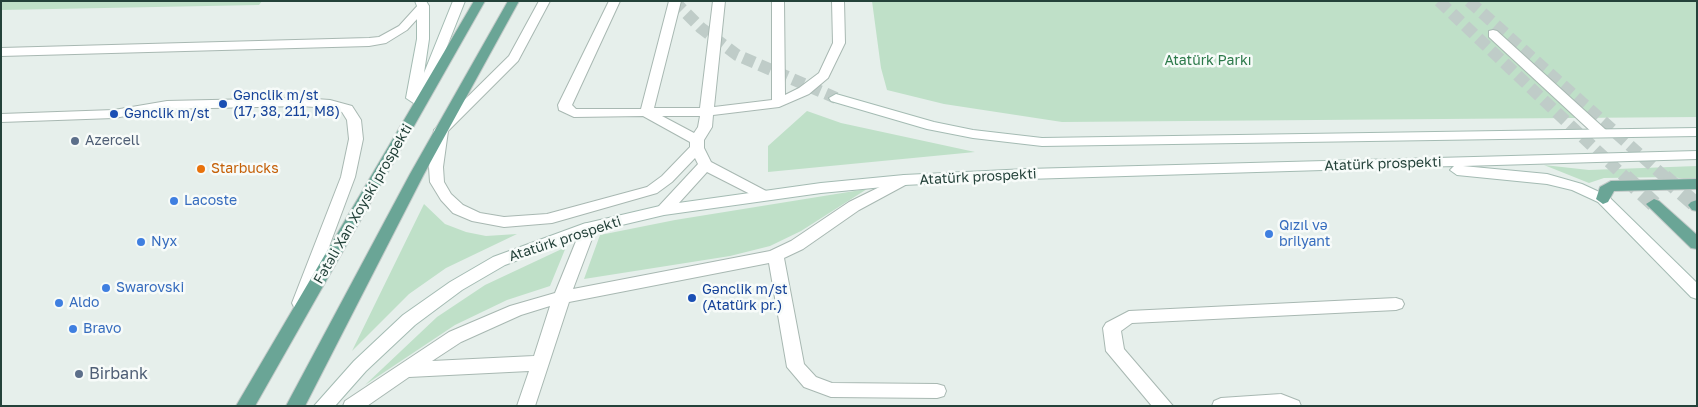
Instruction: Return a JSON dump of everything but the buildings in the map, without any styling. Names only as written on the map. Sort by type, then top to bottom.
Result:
[{"type":"main road","points":[[408,127],[459,1]]},
{"type":"main road","name":"Fətəli Xan Xoyski prospekti","points":[[245,406],[480,1]]},
{"type":"main road","points":[[295,406],[441,130],[514,1]]},
{"type":"main road","points":[[545,1],[514,58],[441,130],[436,167],[437,182],[446,197],[458,209],[477,217],[504,222],[546,219],[652,190],[667,179],[697,144],[705,127],[718,1]]},
{"type":"main road","points":[[615,1],[564,105],[566,110],[574,113],[707,112],[753,108],[779,103],[804,91],[824,75],[839,43],[838,1]]},
{"type":"main road","points":[[646,113],[675,1]]},
{"type":"main road","points":[[778,1],[779,103]]},
{"type":"main road","points":[[408,127],[423,39],[421,4]]},
{"type":"main road","points":[[1,52],[369,42],[382,40],[402,28],[421,4]]},
{"type":"main road","points":[[1493,34],[1601,133]]},
{"type":"main road","name":"Atatürk prospekti","points":[[836,98],[932,126],[973,134],[1042,142],[1697,132]]},
{"type":"main road","points":[[1,118],[114,114],[167,105],[242,103],[301,102],[330,104],[347,110],[354,120],[356,140],[348,177],[292,325]]},
{"type":"main road","points":[[646,113],[697,144],[705,165],[762,195]]},
{"type":"main road","name":"Atatürk prospekti","points":[[323,406],[360,366],[409,320],[456,286],[499,261],[588,228],[664,210],[762,195],[904,180],[1027,174],[1697,155]]},
{"type":"main road","points":[[1381,164],[1547,179],[1577,187],[1603,199],[1697,293]]},
{"type":"main road","points":[[664,210],[705,165]]},
{"type":"main road","points":[[352,406],[455,337],[516,310],[562,297],[752,262],[776,255],[797,245],[854,206],[904,180]]},
{"type":"main road","points":[[1603,199],[1605,190],[1610,186],[1697,184]]},
{"type":"main road","points":[[1654,204],[1697,244]]},
{"type":"main road","points":[[526,406],[562,297],[588,228]]},
{"type":"main road","points":[[776,255],[796,367],[810,382],[831,390],[937,391]]},
{"type":"main road","points":[[1164,406],[1115,351],[1112,328],[1129,317],[1396,304]]},
{"type":"main road","points":[[404,370],[540,363]]},
{"type":"main road","points":[[1221,406],[1281,402],[1292,406]]},
{"type":"green space","points":[[1,1],[262,1],[259,5],[1,10]]},
{"type":"green space","name":"Atatürk Parkı","points":[[872,1],[1697,1],[1697,117],[1062,122],[944,104],[887,90],[881,68]]},
{"type":"green space","points":[[807,111],[841,123],[975,152],[768,172],[768,146]]},
{"type":"green space","points":[[1544,165],[1589,170],[1697,166],[1697,181],[1673,177],[1604,178],[1589,183]]},
{"type":"green space","points":[[867,189],[801,231],[770,246],[730,256],[584,279],[600,235],[675,220]]},
{"type":"green space","points":[[424,204],[445,224],[466,232],[486,236],[517,234],[446,268],[409,294],[352,351]]},
{"type":"green space","points":[[566,247],[550,286],[507,300],[455,325],[365,385],[437,317],[485,285]]},
{"type":"tunnel","points":[[674,1],[701,28],[737,55],[836,98]]},
{"type":"tunnel","points":[[1439,1],[1626,178]]},
{"type":"tunnel","points":[[1469,1],[1666,178]]},
{"type":"tunnel","points":[[1625,177],[1654,204]]},
{"type":"tunnel","points":[[1664,177],[1696,205]]},
{"type":"place","name":"Gənclik m/st (17, 38, 211, M8)","points":[[223,104]]},
{"type":"place","name":"Gənclik m/st","points":[[114,114]]},
{"type":"place","name":"Azercell","points":[[75,141]]},
{"type":"place","name":"Starbucks","points":[[201,169]]},
{"type":"place","name":"Lacoste","points":[[174,201]]},
{"type":"place","name":"Qızıl və brilyant","points":[[1269,234]]},
{"type":"place","name":"Nyx","points":[[141,242]]},
{"type":"place","name":"Swarovski","points":[[106,288]]},
{"type":"place","name":"Gənclik m/st (Atatürk pr.)","points":[[692,298]]},
{"type":"place","name":"Aldo","points":[[59,303]]},
{"type":"place","name":"Bravo","points":[[73,329]]},
{"type":"place","name":"Birbank","points":[[79,374]]}]
